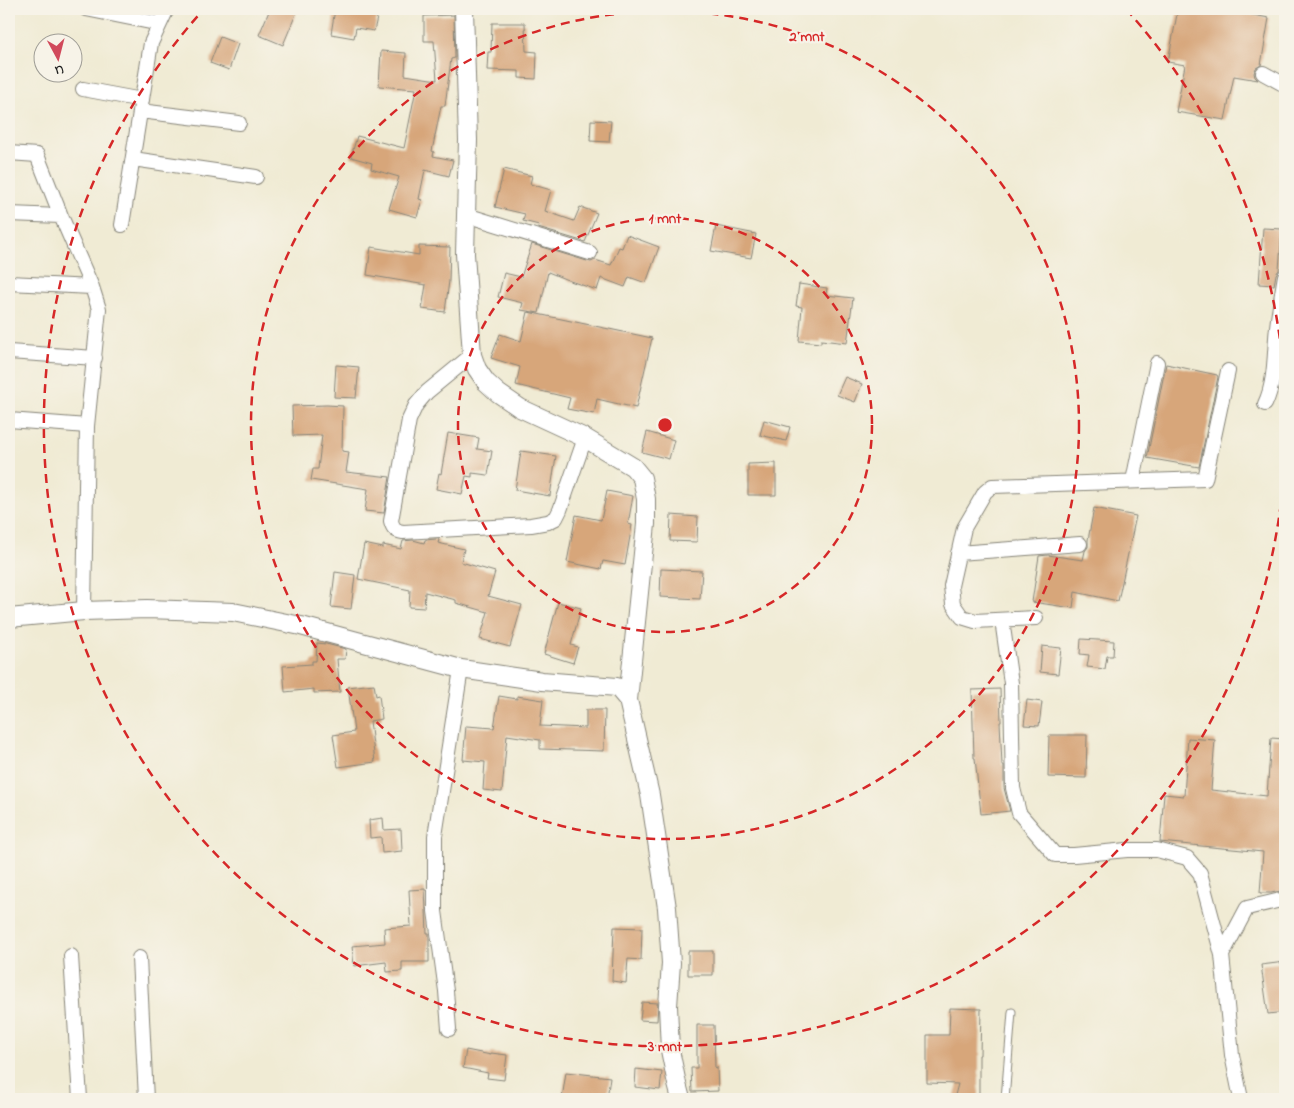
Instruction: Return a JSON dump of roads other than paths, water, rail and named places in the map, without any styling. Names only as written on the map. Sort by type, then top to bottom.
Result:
[{"type":"street","points":[[86,9],[160,24]]},
{"type":"street","points":[[122,225],[151,44],[166,9]]},
{"type":"street","points":[[464,9],[468,140],[465,254],[472,355],[477,370],[498,393],[520,408],[585,438],[633,467],[642,478],[646,499],[645,533],[628,700],[650,795],[667,908],[671,963],[668,1006],[670,1050],[676,1084],[681,1099]]},
{"type":"street","points":[[1264,73],[1285,86]]},
{"type":"street","points":[[83,89],[141,106],[239,123]]},
{"type":"street","points":[[9,153],[37,155],[92,287],[99,309],[87,426],[84,611]]},
{"type":"street","points":[[133,159],[256,177]]},
{"type":"street","points":[[9,214],[61,216]]},
{"type":"street","points":[[466,215],[590,254]]},
{"type":"street","points":[[1265,404],[1270,391],[1285,276]]},
{"type":"street","points":[[9,282],[92,287]]},
{"type":"street","points":[[9,352],[95,358]]},
{"type":"street","points":[[472,355],[427,392],[416,405],[409,420],[391,521],[392,527],[397,531],[479,529],[548,522],[556,518],[560,510],[585,438]]},
{"type":"street","points":[[1133,481],[1157,363]]},
{"type":"street","points":[[1036,618],[975,621],[962,617],[953,604],[951,586],[964,528],[984,492],[992,486],[1205,479],[1228,371]]},
{"type":"street","points":[[9,420],[87,426]]},
{"type":"street","points":[[958,553],[1080,544]]},
{"type":"street","points":[[9,618],[84,611],[147,609],[233,612],[301,626],[461,669],[542,681],[617,687],[628,700]]},
{"type":"street","points":[[1002,620],[1011,684],[1013,788],[1019,813],[1055,855],[1074,856],[1127,850],[1157,850],[1187,858],[1200,873],[1222,955],[1232,1055],[1241,1099]]},
{"type":"street","points":[[448,1029],[446,991],[435,910],[435,836],[461,669]]},
{"type":"street","points":[[1222,955],[1247,908],[1285,899]]},
{"type":"street","points":[[71,956],[80,1099]]},
{"type":"street","points":[[139,958],[146,1099]]},
{"type":"lane","points":[[1004,1099],[1012,1012]]}]
